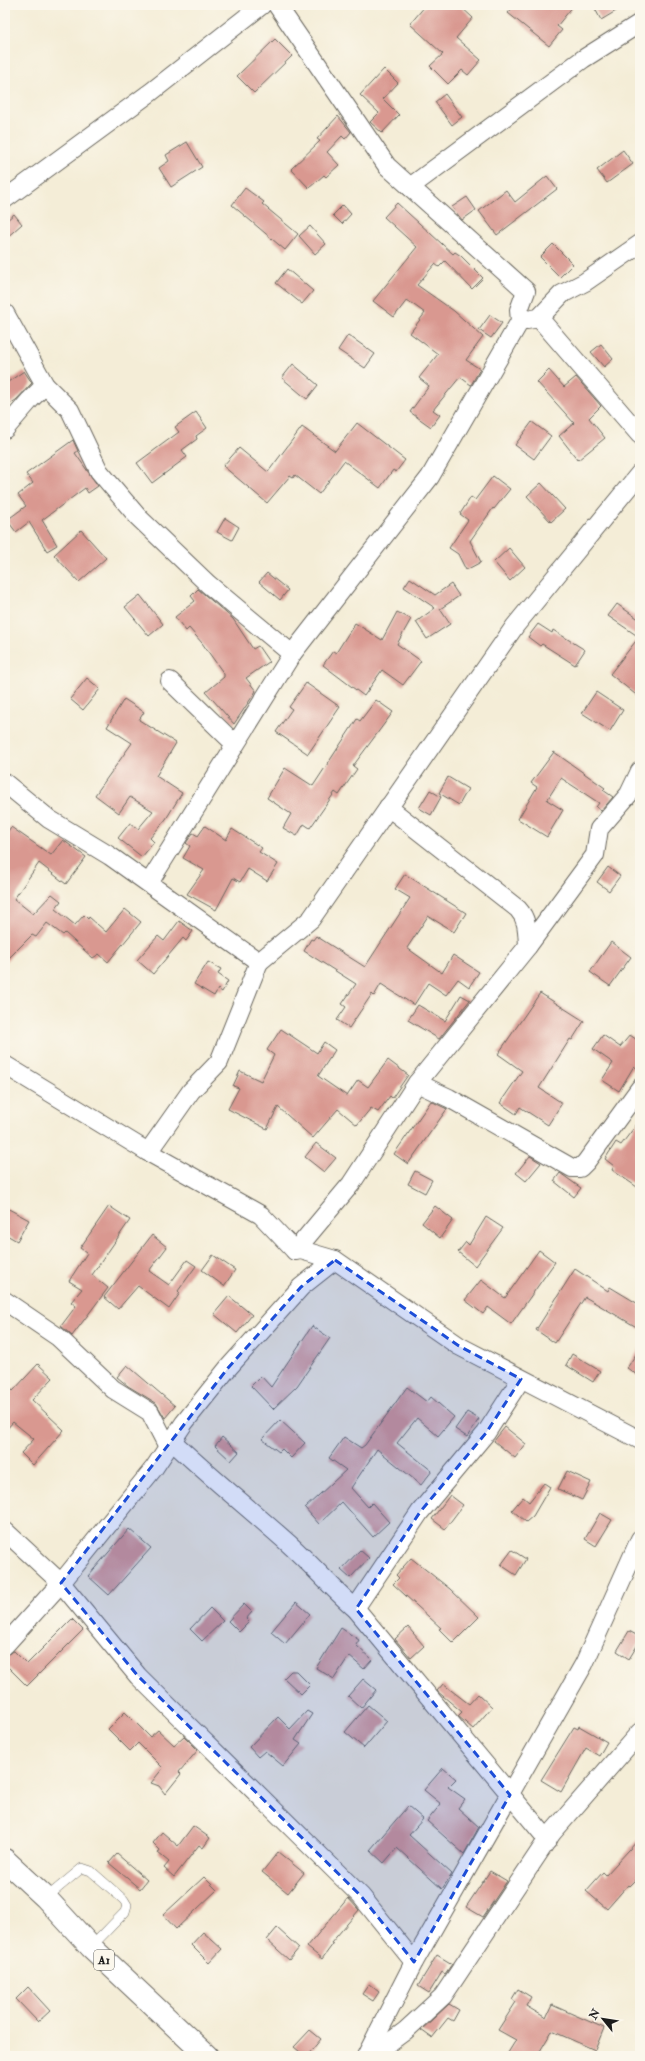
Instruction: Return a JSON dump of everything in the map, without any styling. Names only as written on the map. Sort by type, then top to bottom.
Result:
[{"type":"highway","name":"A1","points":[[5,1860],[46,1898],[91,1948],[206,2056]]},
{"type":"street","points":[[5,199],[151,92],[262,5]]},
{"type":"street","points":[[149,883],[234,744],[292,654],[430,477],[520,321],[519,310],[526,291],[387,166],[277,5]]},
{"type":"street","points":[[410,187],[583,59],[640,23]]},
{"type":"street","points":[[520,321],[539,318],[562,294],[586,282],[640,244]]},
{"type":"street","points":[[5,313],[45,385],[70,410],[99,471],[138,517],[208,584],[292,654]]},
{"type":"street","points":[[539,318],[640,434]]},
{"type":"street","points":[[5,429],[45,385]]},
{"type":"street","points":[[148,1152],[191,1091],[218,1062],[259,962],[311,919],[515,626],[640,473]]},
{"type":"street","points":[[170,681],[234,744]]},
{"type":"street","points":[[295,1251],[351,1184],[417,1083],[528,946],[595,855],[599,829],[629,794],[640,771]]},
{"type":"street","points":[[5,784],[49,819],[110,856],[259,962]]},
{"type":"street","points":[[388,808],[518,909],[524,916],[527,924],[528,946]]},
{"type":"street","points":[[5,1065],[148,1152],[261,1215],[295,1251]]},
{"type":"street","points":[[417,1083],[449,1098],[572,1168],[580,1168],[586,1162],[640,1088]]},
{"type":"street","points":[[295,1251],[302,1250],[335,1260],[459,1346],[640,1440]]},
{"type":"street","points":[[5,1645],[61,1583],[154,1468],[170,1444],[228,1368],[301,1287],[335,1260]]},
{"type":"street","points":[[5,1301],[58,1337],[113,1390],[150,1412],[170,1444],[197,1465],[290,1545],[333,1589],[356,1609],[548,1840]]},
{"type":"street","points":[[356,1609],[420,1512],[486,1433],[521,1379]]},
{"type":"street","points":[[5,1531],[61,1583],[138,1676],[361,1896],[414,1962]]},
{"type":"street","points":[[366,2056],[414,1962],[584,1664],[640,1539]]},
{"type":"street","points":[[372,2056],[405,2031],[443,1996],[548,1840],[640,1732]]},
{"type":"lane","points":[[46,1898],[82,1868],[91,1871],[124,1900],[127,1905],[125,1912],[91,1948]]},
{"type":"highlighted area","points":[[335,1260],[459,1346],[521,1379],[486,1433],[420,1512],[356,1609],[510,1795],[414,1962],[361,1896],[138,1676],[61,1583],[228,1368],[301,1287]]},
{"type":"building","points":[[426,5],[459,5],[473,18],[456,38],[481,60],[468,75],[462,70],[448,84],[430,66],[443,54],[410,24]]},
{"type":"building","points":[[515,5],[574,5],[557,26],[562,30],[549,46],[508,13]]},
{"type":"building","points":[[593,5],[626,5],[601,20]]},
{"type":"building","points":[[275,39],[292,56],[254,93],[237,76]]},
{"type":"building","points":[[384,69],[398,83],[383,99],[399,115],[382,133],[370,122],[379,113],[360,95]]},
{"type":"building","points":[[445,94],[462,117],[452,125],[435,102]]},
{"type":"building","points":[[338,116],[351,132],[345,139],[342,136],[327,152],[339,165],[326,177],[324,175],[309,188],[291,169],[320,141],[317,139]]},
{"type":"building","points":[[187,142],[202,167],[171,187],[159,168],[169,161],[166,155]]},
{"type":"building","points":[[623,150],[633,164],[607,183],[597,170]]},
{"type":"building","points":[[547,176],[557,189],[497,235],[479,211],[506,190],[515,202]]},
{"type":"building","points":[[245,188],[264,202],[262,204],[298,234],[285,250],[232,205]]},
{"type":"building","points":[[467,197],[476,210],[462,220],[452,207]]},
{"type":"building","points":[[397,203],[453,254],[455,252],[461,256],[483,278],[472,289],[445,261],[439,267],[435,264],[417,285],[454,311],[483,337],[466,360],[480,369],[471,385],[460,377],[433,410],[440,415],[431,427],[410,412],[429,386],[419,378],[438,354],[410,333],[425,313],[407,300],[394,317],[373,301],[417,247],[384,217]]},
{"type":"building","points":[[343,205],[351,214],[342,224],[333,215]]},
{"type":"building","points":[[14,214],[22,224],[5,239],[5,222]]},
{"type":"building","points":[[310,226],[326,244],[315,254],[299,236]]},
{"type":"building","points":[[553,244],[573,264],[560,277],[540,257]]},
{"type":"building","points":[[287,269],[313,291],[302,304],[276,283]]},
{"type":"building","points":[[490,315],[502,323],[491,338],[479,330]]},
{"type":"building","points":[[348,335],[375,354],[365,368],[338,350]]},
{"type":"building","points":[[601,344],[613,359],[604,367],[591,352]]},
{"type":"building","points":[[293,364],[318,385],[307,399],[282,378]]},
{"type":"building","points":[[549,370],[564,387],[576,377],[601,406],[589,418],[605,438],[578,460],[559,436],[574,423],[537,382]]},
{"type":"building","points":[[24,371],[32,383],[16,400],[5,407],[5,384]]},
{"type":"building","points":[[196,412],[207,428],[196,436],[197,439],[182,450],[187,457],[152,483],[137,463],[179,432],[175,427]]},
{"type":"building","points":[[532,422],[551,436],[534,459],[515,445]]},
{"type":"building","points":[[357,423],[405,460],[396,472],[393,470],[380,488],[344,461],[319,494],[295,475],[293,478],[290,476],[267,503],[223,466],[239,448],[268,472],[302,427],[335,451]]},
{"type":"building","points":[[73,440],[78,451],[75,453],[98,486],[88,493],[85,488],[42,520],[57,545],[47,551],[29,522],[16,532],[7,520],[26,506],[18,495],[33,483],[26,474]]},
{"type":"building","points":[[493,476],[510,489],[494,509],[493,508],[470,541],[481,562],[466,570],[458,554],[449,548],[468,520],[460,514],[471,497],[475,500]]},
{"type":"building","points":[[541,483],[565,509],[551,522],[527,496]]},
{"type":"building","points":[[225,518],[239,527],[232,540],[217,532]]},
{"type":"building","points":[[81,530],[106,558],[79,582],[54,555]]},
{"type":"building","points":[[509,548],[525,567],[510,581],[494,562]]},
{"type":"building","points":[[267,573],[288,590],[280,600],[259,582]]},
{"type":"building","points":[[410,578],[435,595],[451,584],[459,596],[440,609],[450,624],[427,639],[416,622],[435,608],[404,587]]},
{"type":"building","points":[[198,589],[233,619],[253,649],[258,646],[269,662],[246,678],[256,691],[234,724],[206,692],[224,677],[224,674],[202,643],[189,628],[186,631],[175,617],[195,601],[191,596]]},
{"type":"building","points":[[140,595],[163,624],[149,636],[125,607]]},
{"type":"building","points":[[617,604],[640,620],[640,698],[610,674],[639,637],[608,616]]},
{"type":"building","points":[[397,612],[411,619],[397,644],[421,661],[403,685],[382,670],[364,696],[323,665],[333,651],[336,653],[355,623],[382,640]]},
{"type":"building","points":[[538,624],[552,633],[553,630],[585,650],[575,665],[542,644],[540,646],[528,637]]},
{"type":"building","points":[[87,678],[100,689],[83,710],[70,699]]},
{"type":"building","points":[[306,683],[340,707],[308,754],[276,732],[292,709],[289,707]]},
{"type":"building","points":[[596,692],[623,710],[610,731],[582,713]]},
{"type":"building","points":[[124,699],[144,712],[139,720],[176,743],[156,776],[182,793],[166,819],[150,838],[154,842],[142,857],[118,838],[130,823],[138,829],[153,811],[130,797],[119,813],[95,795],[132,743],[107,727]]},
{"type":"building","points":[[376,700],[393,712],[353,766],[357,769],[339,795],[335,792],[310,828],[304,824],[297,836],[283,828],[291,814],[267,798],[285,768],[313,786],[357,719],[360,721]]},
{"type":"building","points":[[554,752],[605,788],[603,790],[613,797],[601,811],[596,807],[599,803],[561,778],[547,800],[563,810],[547,837],[518,819],[537,787],[531,783]]},
{"type":"building","points":[[448,777],[468,789],[459,805],[439,793]]},
{"type":"building","points":[[430,790],[441,797],[431,815],[419,808]]},
{"type":"building","points":[[205,826],[226,840],[232,829],[262,848],[259,852],[278,864],[267,881],[248,869],[240,882],[233,878],[216,910],[187,894],[204,870],[183,858],[190,846],[186,843],[193,833],[198,836]]},
{"type":"building","points":[[11,827],[51,855],[63,840],[86,857],[66,884],[39,863],[14,899],[33,914],[52,894],[61,901],[55,909],[75,925],[84,915],[88,919],[89,917],[106,932],[125,909],[141,922],[108,962],[99,954],[93,958],[65,933],[63,935],[47,923],[36,937],[32,935],[5,962],[5,835]]},
{"type":"building","points":[[608,867],[620,876],[609,891],[597,882]]},
{"type":"building","points":[[405,874],[466,913],[454,932],[428,916],[407,948],[442,973],[453,955],[479,972],[469,987],[458,979],[446,995],[428,983],[414,1005],[381,984],[374,996],[372,994],[349,1028],[337,1020],[346,1007],[342,1004],[356,984],[304,951],[311,939],[313,940],[316,936],[365,967],[410,898],[395,889]]},
{"type":"building","points":[[179,921],[193,931],[186,941],[183,938],[153,974],[137,960],[158,936],[164,941]]},
{"type":"building","points":[[611,942],[631,957],[610,986],[590,972]]},
{"type":"building","points":[[208,962],[221,969],[218,974],[228,981],[222,992],[218,989],[214,996],[194,984]]},
{"type":"building","points":[[540,993],[584,1021],[572,1040],[570,1039],[539,1088],[562,1103],[548,1125],[520,1107],[516,1114],[500,1103],[522,1071],[498,1054]]},
{"type":"building","points":[[461,995],[470,1000],[439,1039],[408,1020],[418,1005],[445,1021]]},
{"type":"building","points":[[281,1029],[317,1053],[324,1042],[335,1050],[318,1076],[347,1096],[358,1080],[368,1087],[388,1060],[408,1075],[392,1098],[390,1096],[378,1112],[371,1108],[357,1125],[338,1109],[313,1138],[278,1107],[267,1129],[228,1109],[239,1088],[233,1086],[240,1071],[261,1081],[274,1055],[267,1050]]},
{"type":"building","points":[[603,1035],[620,1047],[630,1035],[640,1042],[640,1071],[634,1066],[619,1091],[602,1080],[613,1063],[593,1049]]},
{"type":"building","points":[[431,1101],[447,1109],[408,1164],[394,1154]]},
{"type":"building","points":[[640,1120],[640,1189],[612,1170],[614,1166],[605,1159],[616,1142],[621,1145]]},
{"type":"building","points":[[316,1143],[336,1158],[324,1172],[305,1157]]},
{"type":"building","points":[[530,1156],[541,1163],[526,1181],[516,1173]]},
{"type":"building","points":[[415,1171],[432,1180],[425,1193],[408,1184]]},
{"type":"building","points":[[560,1173],[581,1188],[574,1197],[554,1181]]},
{"type":"building","points":[[109,1206],[130,1220],[92,1275],[108,1288],[72,1336],[61,1326],[76,1306],[71,1302],[82,1289],[69,1281],[87,1253],[80,1248]]},
{"type":"building","points":[[435,1206],[453,1220],[440,1238],[422,1223]]},
{"type":"building","points":[[5,1207],[29,1220],[17,1241],[5,1234]]},
{"type":"building","points":[[486,1217],[503,1228],[475,1266],[458,1252],[466,1242],[469,1245]]},
{"type":"building","points":[[152,1235],[167,1247],[149,1271],[169,1285],[187,1260],[196,1266],[178,1291],[180,1293],[169,1309],[138,1286],[118,1309],[104,1297]]},
{"type":"building","points":[[539,1250],[555,1262],[511,1324],[488,1307],[483,1314],[465,1300],[481,1280],[505,1298]]},
{"type":"building","points":[[213,1255],[235,1270],[224,1286],[202,1270]]},
{"type":"building","points":[[575,1269],[608,1291],[610,1287],[640,1305],[640,1329],[585,1297],[555,1343],[536,1330]]},
{"type":"building","points":[[229,1296],[252,1315],[237,1333],[214,1314]]},
{"type":"building","points":[[312,1326],[330,1338],[297,1386],[273,1409],[251,1386],[261,1376],[271,1387]]},
{"type":"building","points":[[640,1348],[640,1377],[627,1368]]},
{"type":"building","points":[[572,1354],[600,1371],[593,1382],[566,1365]]},
{"type":"building","points":[[38,1364],[53,1378],[32,1400],[64,1430],[33,1465],[21,1453],[34,1439],[13,1422],[5,1431],[5,1384],[13,1391]]},
{"type":"building","points":[[127,1365],[175,1406],[165,1418],[156,1403],[128,1386],[117,1377]]},
{"type":"building","points":[[407,1387],[427,1402],[431,1397],[454,1417],[438,1436],[417,1418],[397,1443],[432,1471],[421,1485],[377,1449],[351,1488],[368,1507],[372,1503],[389,1522],[373,1537],[342,1502],[319,1524],[305,1508],[346,1470],[329,1458],[344,1437],[361,1448],[365,1445]]},
{"type":"building","points":[[467,1412],[479,1419],[467,1437],[455,1429]]},
{"type":"building","points":[[280,1420],[305,1443],[291,1458],[282,1449],[279,1452],[262,1439]]},
{"type":"building","points":[[505,1427],[526,1444],[515,1458],[494,1441]]},
{"type":"building","points":[[222,1437],[239,1452],[231,1461],[215,1446]]},
{"type":"building","points":[[567,1471],[591,1482],[582,1500],[558,1489]]},
{"type":"building","points":[[544,1483],[550,1487],[533,1516],[526,1522],[512,1510],[523,1497],[529,1502]]},
{"type":"building","points":[[450,1495],[463,1505],[445,1529],[432,1519]]},
{"type":"building","points":[[600,1513],[612,1520],[596,1546],[585,1539]]},
{"type":"building","points":[[129,1529],[151,1548],[109,1595],[88,1576]]},
{"type":"building","points":[[360,1550],[369,1558],[350,1578],[341,1570]]},
{"type":"building","points":[[512,1550],[526,1559],[516,1575],[501,1565]]},
{"type":"building","points":[[411,1558],[450,1589],[479,1617],[453,1643],[439,1629],[441,1628],[393,1584],[399,1578],[396,1575]]},
{"type":"building","points":[[296,1602],[310,1614],[285,1644],[271,1632]]},
{"type":"building","points":[[244,1604],[252,1612],[246,1619],[249,1622],[239,1632],[228,1621]]},
{"type":"building","points":[[210,1608],[223,1621],[202,1641],[190,1629]]},
{"type":"building","points":[[72,1619],[83,1630],[27,1686],[5,1664],[5,1655],[14,1651],[27,1664]]},
{"type":"building","points":[[408,1627],[424,1646],[411,1658],[395,1639]]},
{"type":"building","points":[[341,1628],[359,1640],[356,1645],[372,1660],[364,1669],[349,1656],[334,1679],[316,1668]]},
{"type":"building","points":[[629,1631],[640,1637],[640,1641],[629,1659],[617,1651]]},
{"type":"building","points":[[291,1671],[296,1671],[310,1685],[301,1694],[284,1678]]},
{"type":"building","points":[[363,1679],[376,1690],[361,1708],[348,1696]]},
{"type":"building","points":[[443,1684],[469,1704],[478,1694],[492,1707],[473,1729],[458,1716],[462,1712],[437,1691]]},
{"type":"building","points":[[368,1705],[387,1721],[364,1748],[345,1732]]},
{"type":"building","points":[[307,1711],[312,1714],[295,1740],[301,1744],[283,1766],[265,1751],[258,1757],[249,1747],[278,1717],[290,1729]]},
{"type":"building","points":[[125,1712],[150,1737],[158,1730],[174,1745],[184,1736],[198,1750],[179,1772],[181,1774],[165,1794],[159,1786],[151,1783],[163,1768],[138,1743],[130,1751],[108,1729]]},
{"type":"building","points":[[579,1726],[607,1742],[599,1756],[586,1748],[561,1792],[541,1780],[574,1727],[578,1729]]},
{"type":"building","points":[[443,1768],[456,1779],[448,1787],[465,1799],[458,1808],[479,1827],[464,1854],[427,1821],[441,1804],[424,1790]]},
{"type":"building","points":[[408,1806],[423,1819],[409,1835],[452,1874],[442,1889],[397,1848],[384,1863],[370,1850]]},
{"type":"building","points":[[193,1826],[210,1838],[203,1848],[199,1845],[174,1877],[164,1868],[169,1862],[158,1853],[160,1850],[153,1843],[162,1832],[178,1846]]},
{"type":"building","points":[[640,1838],[640,1875],[629,1886],[628,1885],[607,1909],[586,1891],[603,1872],[606,1875]]},
{"type":"building","points":[[278,1852],[304,1873],[288,1893],[262,1872]]},
{"type":"building","points":[[117,1854],[147,1880],[140,1889],[109,1863]]},
{"type":"building","points":[[490,1871],[507,1881],[483,1917],[466,1907]]},
{"type":"building","points":[[204,1877],[217,1890],[176,1929],[163,1915]]},
{"type":"building","points":[[348,1898],[359,1910],[331,1943],[333,1944],[322,1959],[307,1947]]},
{"type":"building","points":[[277,1928],[299,1948],[289,1960],[267,1940]]},
{"type":"building","points":[[203,1932],[222,1949],[209,1963],[191,1945]]},
{"type":"building","points":[[437,1955],[452,1964],[445,1974],[442,1972],[429,1993],[418,1986]]},
{"type":"building","points":[[369,1984],[379,1992],[373,2001],[362,1994]]},
{"type":"building","points":[[28,1987],[50,2011],[38,2022],[16,1999]]},
{"type":"building","points":[[518,1989],[531,1997],[526,2006],[546,2018],[552,2005],[604,2028],[595,2050],[552,2031],[537,2056],[506,2056],[516,2040],[498,2030],[516,2002],[512,1999]]},
{"type":"building","points":[[449,2004],[459,2010],[453,2021],[448,2018],[432,2038],[421,2030]]},
{"type":"building","points":[[310,2030],[321,2039],[307,2056],[305,2056],[294,2047]]}]
